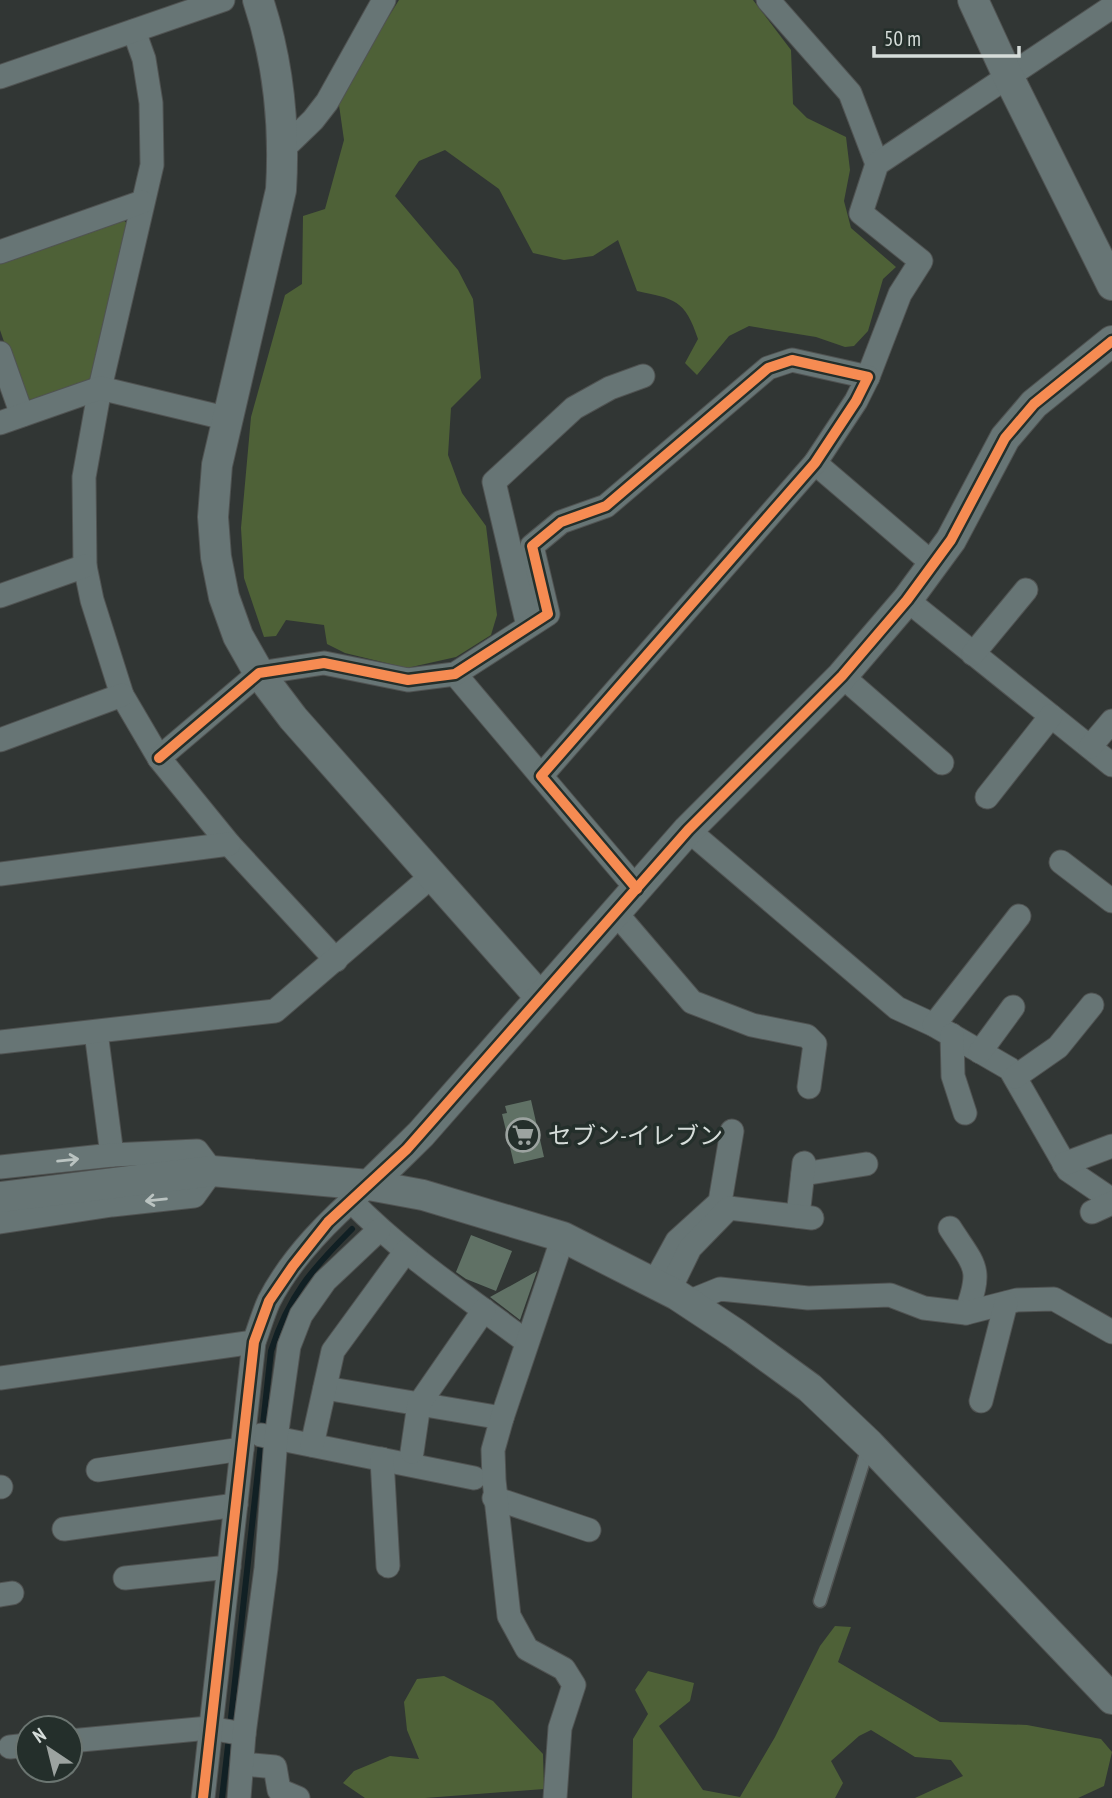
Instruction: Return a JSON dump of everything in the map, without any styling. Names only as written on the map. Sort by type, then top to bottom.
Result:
[{"type":"street","points":[[0,77],[223,0]]},
{"type":"street","points":[[258,0],[269,31],[279,80],[283,149],[281,190],[217,465],[213,517],[216,557],[224,597],[239,636],[259,673],[293,718],[540,997]]},
{"type":"street","points":[[283,149],[327,102],[384,0]]},
{"type":"street","points":[[768,0],[850,93],[877,164]]},
{"type":"street","points":[[973,0],[1007,76],[1112,285]]},
{"type":"street","points":[[541,775],[815,463],[856,401],[900,294],[921,261],[861,213],[877,164],[1112,6]]},
{"type":"street","points":[[134,31],[144,59],[152,113],[152,165],[100,388],[84,477],[85,566],[92,600],[122,695],[159,758],[229,844],[336,960]]},
{"type":"street","points":[[0,252],[142,202]]},
{"type":"street","points":[[202,1798],[254,1342],[269,1301],[328,1222],[421,1134],[688,830],[842,676],[907,600],[951,540],[1005,438],[1034,404],[1112,341]]},
{"type":"street","points":[[0,353],[22,415]]},
{"type":"street","points":[[159,758],[259,673],[324,663],[408,680],[455,674],[548,614],[532,546],[561,522],[606,506],[768,368],[792,360],[868,377]]},
{"type":"street","points":[[528,626],[494,482],[574,408],[611,388],[643,376]]},
{"type":"street","points":[[0,423],[100,388],[229,419]]},
{"type":"street","points":[[815,463],[933,564]]},
{"type":"street","points":[[0,596],[85,566]]},
{"type":"street","points":[[973,654],[1026,590]]},
{"type":"street","points":[[907,600],[1112,765]]},
{"type":"street","points":[[455,674],[637,889]]},
{"type":"street","points":[[842,676],[942,763]]},
{"type":"street","points":[[0,740],[122,695]]},
{"type":"street","points":[[987,797],[1051,716]]},
{"type":"street","points":[[1090,747],[1112,721]]},
{"type":"street","points":[[688,830],[897,1008],[943,1030],[1010,1069],[1069,1170],[1105,1205]]},
{"type":"street","points":[[0,874],[229,844]]},
{"type":"street","points":[[1061,862],[1112,901]]},
{"type":"street","points":[[0,1042],[275,1011],[433,875]]},
{"type":"street","points":[[615,912],[692,1002],[752,1025],[807,1036],[815,1044],[809,1087]]},
{"type":"street","points":[[965,1114],[943,1030],[1019,916]]},
{"type":"street","points":[[1015,1077],[1058,1047],[1092,1005]]},
{"type":"street","points":[[980,1052],[1013,1007]]},
{"type":"street","points":[[96,1032],[112,1155]]},
{"type":"street","points":[[670,1292],[677,1241],[720,1202],[732,1131]]},
{"type":"street","points":[[1065,1164],[1112,1146]]},
{"type":"street","points":[[0,1167],[112,1155],[197,1151],[212,1171]]},
{"type":"street","points":[[670,1292],[690,1248],[729,1208],[805,1217],[803,1168],[866,1164]]},
{"type":"street","points":[[0,1222],[194,1196],[212,1171]]},
{"type":"street","points":[[0,1196],[212,1171],[360,1193],[423,1195],[563,1237],[670,1292],[810,1388],[869,1444],[1112,1699]]},
{"type":"street","points":[[360,1193],[379,1230],[527,1342]]},
{"type":"street","points":[[950,1228],[975,1269],[976,1286],[966,1313]]},
{"type":"street","points":[[239,1798],[244,1734],[266,1568],[276,1438],[289,1346],[301,1315],[325,1281],[379,1230]]},
{"type":"street","points":[[555,1798],[560,1728],[574,1685],[564,1669],[527,1649],[509,1616],[494,1499],[493,1450],[563,1237]]},
{"type":"street","points":[[312,1445],[332,1351],[406,1251]]},
{"type":"street","points":[[670,1292],[720,1289],[808,1298],[891,1295],[924,1308],[966,1313],[1006,1303],[1055,1299],[1112,1332]]},
{"type":"street","points":[[981,1401],[1006,1303]]},
{"type":"street","points":[[412,1452],[419,1404],[484,1310]]},
{"type":"street","points":[[0,1378],[254,1342]]},
{"type":"street","points":[[325,1388],[502,1418]]},
{"type":"street","points":[[98,1470],[243,1440],[276,1438],[474,1478]]},
{"type":"street","points":[[382,1460],[388,1566]]},
{"type":"street","points":[[494,1499],[589,1530]]},
{"type":"street","points":[[64,1529],[236,1505]]},
{"type":"street","points":[[125,1578],[229,1567]]},
{"type":"street","points":[[84,1740],[209,1728],[244,1734]]},
{"type":"street","points":[[243,1764],[275,1768],[279,1790],[298,1798]]},
{"type":"lane","points":[[820,1601],[869,1444]]},
{"type":"green space","points":[[399,0],[753,0],[791,50],[793,104],[807,118],[846,137],[850,170],[844,201],[851,228],[896,267],[883,279],[868,331],[854,346],[845,347],[816,337],[749,326],[729,336],[697,375],[685,363],[698,339],[688,316],[683,308],[669,299],[637,291],[618,240],[593,256],[564,260],[533,253],[499,189],[445,150],[419,161],[395,196],[458,270],[473,299],[481,378],[451,408],[448,455],[462,493],[486,526],[497,615],[491,635],[456,657],[407,668],[345,653],[327,644],[324,625],[286,620],[276,636],[264,637],[244,578],[241,528],[251,417],[285,295],[302,284],[303,216],[325,209],[344,140],[338,98]]},
{"type":"green space","points":[[121,218],[130,226],[95,376],[88,384],[35,402],[23,397],[0,330],[0,260]]},
{"type":"green space","points":[[835,1626],[851,1627],[838,1662],[940,1722],[1027,1725],[1101,1739],[1112,1752],[1104,1786],[1078,1798],[915,1798],[963,1776],[951,1760],[915,1757],[871,1730],[859,1736],[831,1761],[843,1783],[835,1798],[632,1798],[633,1739],[648,1714],[635,1690],[648,1671],[694,1683],[690,1701],[659,1726],[703,1790],[740,1797],[775,1737],[820,1646]]},
{"type":"green space","points":[[444,1676],[493,1701],[543,1754],[544,1789],[425,1798],[365,1798],[343,1783],[354,1771],[390,1756],[419,1759],[407,1730],[404,1702],[417,1679]]},
{"type":"building","name":"セブン-イレブン","points":[[531,1100],[544,1157],[514,1164],[502,1114],[507,1113],[505,1106]]},
{"type":"building","points":[[471,1235],[512,1251],[496,1291],[456,1272]]},
{"type":"building","points":[[537,1271],[520,1320],[490,1297],[512,1285]]},
{"type":"waterway","points":[[230,1727],[271,1351],[285,1314],[303,1284],[352,1229]]},
{"type":"waterway","points":[[222,1798],[229,1737]]},
{"type":"cycle path","points":[[203,1798],[254,1342],[269,1301],[328,1222],[407,1149],[688,830],[842,676],[907,600],[951,540],[1005,438],[1034,404],[1112,341]]},
{"type":"cycle path","points":[[159,758],[259,673],[324,663],[408,680],[455,674],[548,614],[532,546],[561,522],[606,506],[768,368],[792,360],[868,377],[856,401],[815,463],[541,776],[637,889]]},
{"type":"place","name":"セブン-イレブン","points":[[523,1135]]}]
